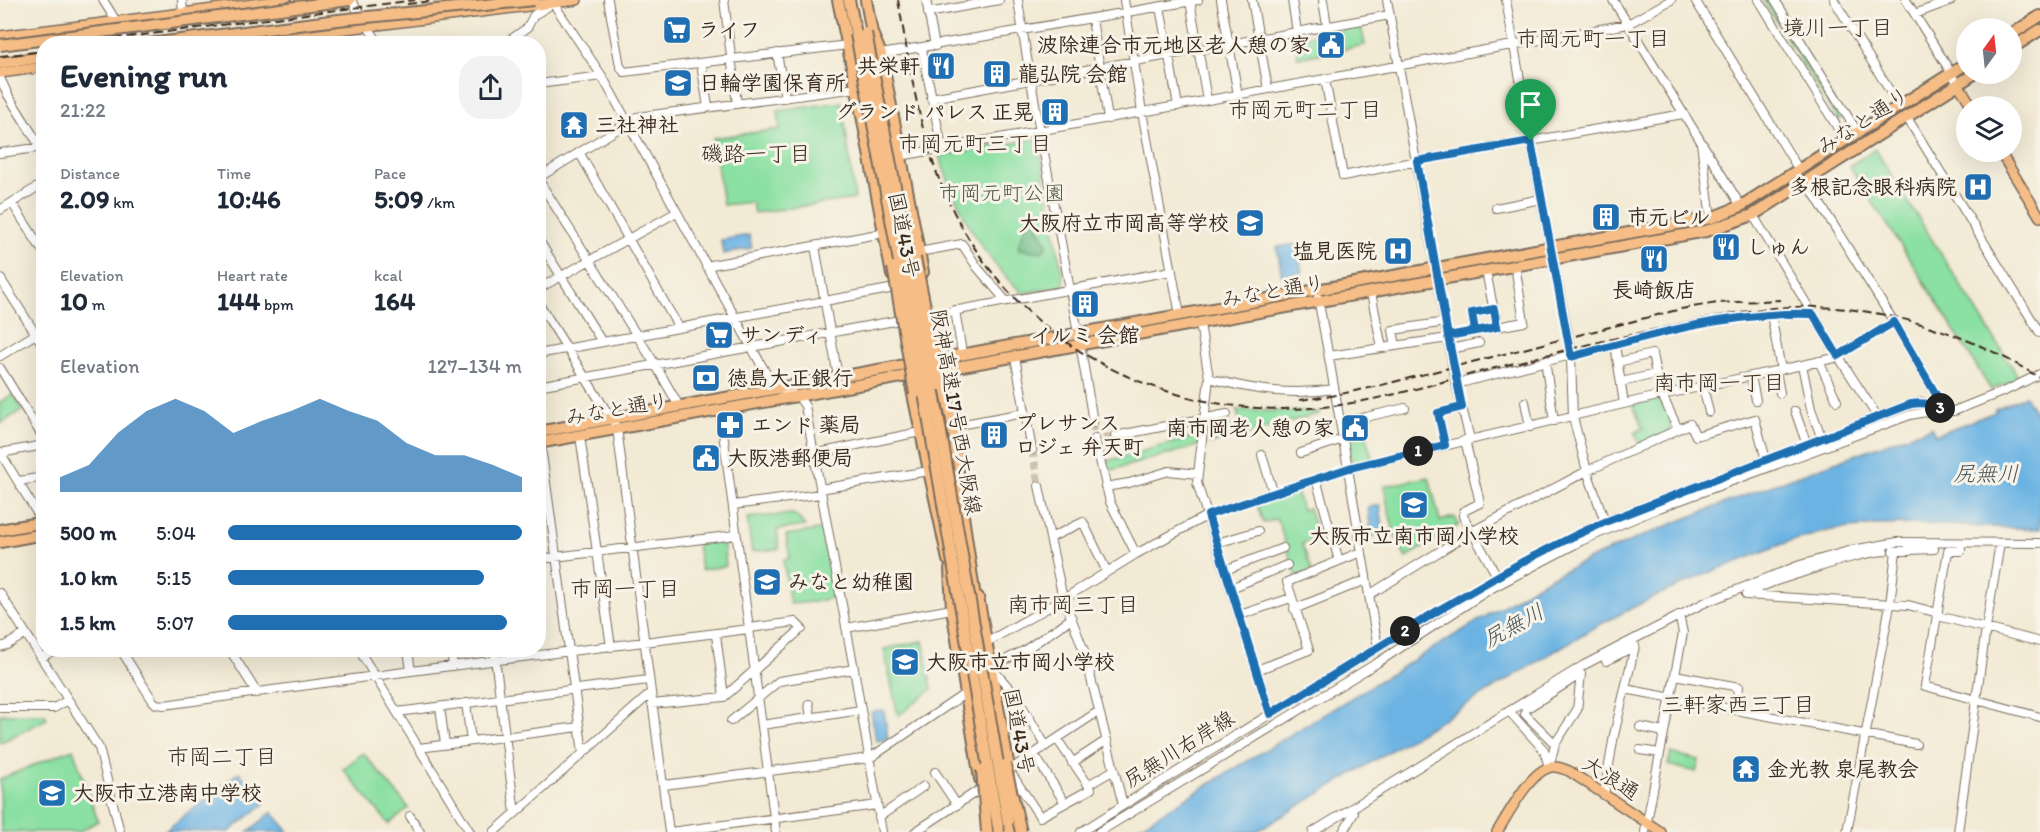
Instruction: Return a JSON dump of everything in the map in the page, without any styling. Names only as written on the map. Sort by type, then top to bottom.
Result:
[{"type":"highway","points":[[70,36],[351,0]]},
{"type":"highway","points":[[212,36],[338,20],[534,0]]},
{"type":"highway","name":"阪神高速17号西大阪線","points":[[849,0],[1004,829]]},
{"type":"highway","points":[[864,1],[878,56],[907,228],[920,278],[941,385],[952,495]]},
{"type":"highway","name":"阪神高速17号西大阪線","points":[[864,1],[952,495],[1004,829]]},
{"type":"highway","name":"国道43号","points":[[840,3],[895,288],[909,376],[950,569],[954,608],[980,753],[986,832]]},
{"type":"highway","points":[[2022,28],[2040,16]]},
{"type":"highway","points":[[2022,42],[2040,30]]},
{"type":"highway","points":[[0,45],[36,40]]},
{"type":"highway","name":"国道43号","points":[[878,56],[953,426],[976,605],[1000,747],[1023,832]]},
{"type":"highway","points":[[0,63],[36,58]]},
{"type":"highway","name":"みなと通り","points":[[546,438],[580,436],[679,406],[1711,218],[1741,206],[1956,71]]},
{"type":"highway","name":"みなと通り","points":[[546,437],[614,424],[720,410],[1706,231],[1753,215],[1958,84]]},
{"type":"highway","points":[[861,105],[869,123],[890,232],[895,282],[915,394],[939,482]]},
{"type":"highway","points":[[0,530],[36,527]]},
{"type":"highway","points":[[0,542],[36,529]]},
{"type":"highway","points":[[971,569],[1023,832]]},
{"type":"highway","points":[[954,608],[982,789],[986,832]]},
{"type":"main road","points":[[0,36],[286,0]]},
{"type":"main road","points":[[313,36],[368,26],[577,0]]},
{"type":"main road","points":[[0,73],[36,69]]},
{"type":"main road","points":[[1958,84],[1966,96]]},
{"type":"main road","points":[[2006,162],[2040,216]]},
{"type":"main road","name":"大浪通","points":[[1497,832],[1533,778],[1549,767],[1569,771],[1646,827],[1661,832]]},
{"type":"street","points":[[103,0],[116,21],[126,28],[127,36]]},
{"type":"street","points":[[182,0],[183,13]]},
{"type":"street","points":[[351,0],[375,36]]},
{"type":"street","points":[[608,0],[621,70],[628,72],[848,45]]},
{"type":"street","points":[[724,0],[737,104]]},
{"type":"street","points":[[926,0],[935,46]]},
{"type":"street","points":[[928,13],[999,0]]},
{"type":"street","points":[[1018,0],[1040,131],[1079,333],[1093,423]]},
{"type":"street","points":[[1124,0],[1142,112],[1180,315]]},
{"type":"street","points":[[1221,0],[1239,95]]},
{"type":"street","points":[[1252,0],[1268,89]]},
{"type":"street","points":[[1292,0],[1297,32]]},
{"type":"street","points":[[1323,0],[1327,26]]},
{"type":"street","points":[[1387,0],[1456,384],[1480,503],[1464,511],[1463,516],[1497,576]]},
{"type":"street","points":[[1506,0],[1571,356],[1573,417],[1587,471],[1605,522]]},
{"type":"street","points":[[1613,0],[1741,206]]},
{"type":"street","points":[[900,156],[1628,24],[1671,0]]},
{"type":"street","points":[[1695,0],[1799,170]]},
{"type":"street","points":[[1760,0],[1845,140]]},
{"type":"street","points":[[1774,0],[1858,133]]},
{"type":"street","points":[[1834,0],[1899,106]]},
{"type":"street","points":[[1906,0],[1956,81]]},
{"type":"street","points":[[1915,14],[1952,0]]},
{"type":"street","points":[[878,56],[1194,1],[1198,49],[1207,100]]},
{"type":"street","points":[[516,36],[527,28],[534,15],[552,2],[602,76],[768,377],[778,388],[798,396],[805,406],[882,832]]},
{"type":"street","points":[[1160,7],[1178,106]]},
{"type":"street","points":[[931,98],[1390,15]]},
{"type":"street","points":[[1092,19],[1108,118]]},
{"type":"street","points":[[922,49],[942,148]]},
{"type":"street","points":[[777,53],[785,98]]},
{"type":"street","points":[[702,63],[708,107]]},
{"type":"street","points":[[546,83],[602,76]]},
{"type":"street","points":[[0,78],[36,139]]},
{"type":"street","points":[[1325,79],[1343,176],[1683,114]]},
{"type":"street","points":[[546,173],[637,117],[857,88]]},
{"type":"street","points":[[1906,116],[2040,333]]},
{"type":"street","points":[[1701,142],[1711,218]]},
{"type":"street","points":[[0,153],[36,150]]},
{"type":"street","points":[[579,152],[679,328]]},
{"type":"street","points":[[1806,182],[1894,322],[1945,410]]},
{"type":"street","points":[[0,210],[36,188]]},
{"type":"street","points":[[546,191],[679,406]]},
{"type":"street","points":[[1496,208],[1541,199]]},
{"type":"street","points":[[12,203],[36,241]]},
{"type":"street","points":[[546,284],[677,212]]},
{"type":"street","points":[[1753,215],[1877,416]]},
{"type":"street","points":[[706,266],[883,233]]},
{"type":"street","points":[[919,252],[962,244],[991,285],[1006,301]]},
{"type":"street","points":[[815,246],[838,377]]},
{"type":"street","points":[[546,252],[602,342]]},
{"type":"street","points":[[1329,356],[1524,322],[1515,266]]},
{"type":"street","points":[[932,315],[1171,271]]},
{"type":"street","points":[[1486,271],[1497,327]]},
{"type":"street","points":[[0,278],[35,334],[0,356]]},
{"type":"street","points":[[546,352],[895,288]]},
{"type":"street","points":[[1317,290],[1378,648]]},
{"type":"street","points":[[1371,293],[1382,348]]},
{"type":"street","points":[[1475,331],[1472,313],[1494,309]]},
{"type":"street","points":[[955,310],[962,353]]},
{"type":"street","points":[[1456,384],[1545,360],[1571,356],[1683,328],[1771,314],[1813,314]]},
{"type":"street","points":[[1771,314],[1780,393]]},
{"type":"street","points":[[546,315],[614,424],[633,547],[648,680],[670,832],[877,805]]},
{"type":"street","points":[[546,384],[900,320]]},
{"type":"street","points":[[1396,346],[1393,330],[1446,322]]},
{"type":"street","points":[[987,642],[1136,554],[1208,515],[1273,492],[1349,468],[1445,445],[1662,395],[1820,362],[1838,356],[1894,322]]},
{"type":"street","points":[[1200,324],[1209,378],[1197,483],[1270,714]]},
{"type":"street","points":[[1450,349],[1479,343]]},
{"type":"street","points":[[1615,345],[1624,404]]},
{"type":"street","points":[[1618,362],[1652,354],[1656,374],[1621,382]]},
{"type":"street","points":[[1015,357],[1032,450]]},
{"type":"street","points":[[1545,360],[1554,421]]},
{"type":"street","points":[[1820,362],[1838,401]]},
{"type":"street","points":[[1802,365],[1811,409],[1822,439]]},
{"type":"street","points":[[0,368],[36,426]]},
{"type":"street","name":"尻無川右岸線","points":[[1099,832],[1377,663],[1490,589],[1581,541],[1659,508],[1919,413],[1954,411],[2040,374]]},
{"type":"street","points":[[1751,376],[1756,400]]},
{"type":"street","points":[[1209,378],[1241,387],[1272,392],[1334,389]]},
{"type":"street","points":[[1703,387],[1709,412]]},
{"type":"street","points":[[1662,395],[1678,429]]},
{"type":"street","points":[[1525,402],[1530,427]]},
{"type":"street","name":"尻無川右岸線","points":[[1081,832],[1497,576],[1605,522],[1911,404],[1922,402],[1945,410]]},
{"type":"street","points":[[1382,404],[1384,413]]},
{"type":"street","points":[[1445,445],[1438,413],[1462,407]]},
{"type":"street","points":[[1340,423],[1405,408]]},
{"type":"street","points":[[720,410],[776,832]]},
{"type":"street","points":[[1795,411],[1806,444]]},
{"type":"street","points":[[953,426],[1024,413]]},
{"type":"street","points":[[1115,436],[1227,414]]},
{"type":"street","points":[[1369,595],[1471,532],[1587,471],[1690,424],[1696,436],[1755,419],[1766,460]]},
{"type":"street","points":[[813,453],[920,432]]},
{"type":"street","points":[[580,436],[611,647]]},
{"type":"street","points":[[1095,439],[1110,502],[1136,554]]},
{"type":"street","points":[[1301,453],[1344,439]]},
{"type":"street","points":[[36,446],[0,453],[19,481],[36,513]]},
{"type":"street","points":[[1262,455],[1273,492]]},
{"type":"street","points":[[733,505],[821,492],[929,471]]},
{"type":"street","points":[[1105,487],[1129,483],[1169,471],[1198,474]]},
{"type":"street","points":[[19,481],[36,478]]},
{"type":"street","points":[[1316,479],[1339,561]]},
{"type":"street","points":[[546,482],[583,753]]},
{"type":"street","points":[[1039,486],[1062,594],[1084,651],[1123,805]]},
{"type":"street","points":[[1050,538],[1083,522],[1107,572]]},
{"type":"street","points":[[1217,543],[1258,531]]},
{"type":"street","points":[[546,558],[736,535]]},
{"type":"street","points":[[1313,832],[1509,711],[1704,603],[1824,557],[1887,543],[1948,547],[1961,551],[1961,549]]},
{"type":"street","points":[[1958,832],[2000,543]]},
{"type":"street","points":[[2040,543],[1884,550],[1758,587],[1746,595],[1908,605],[2040,642]]},
{"type":"street","points":[[1948,547],[1925,686],[2040,717]]},
{"type":"street","points":[[1225,570],[1283,548]]},
{"type":"street","points":[[1847,832],[1890,605],[1896,551]]},
{"type":"street","points":[[1257,670],[1309,650],[1287,582],[1361,552]]},
{"type":"street","points":[[1231,588],[1287,565]]},
{"type":"street","points":[[1294,609],[1366,580]]},
{"type":"street","points":[[0,593],[3,603],[36,650]]},
{"type":"street","points":[[1240,615],[1291,598]]},
{"type":"street","points":[[846,628],[954,608]]},
{"type":"street","points":[[1646,827],[1683,633],[1679,615]]},
{"type":"street","points":[[1046,746],[1016,696],[991,668],[1025,650],[1072,618]]},
{"type":"street","points":[[546,653],[569,653],[716,635],[795,622],[800,631],[724,697],[652,704]]},
{"type":"street","points":[[0,647],[26,634]]},
{"type":"street","points":[[716,635],[724,697]]},
{"type":"street","points":[[1605,795],[1614,735],[1635,646],[1606,661]]},
{"type":"street","points":[[126,657],[156,704],[164,705],[514,657]]},
{"type":"street","points":[[234,657],[257,693]]},
{"type":"street","points":[[363,657],[470,832]]},
{"type":"street","points":[[409,657],[411,671]]},
{"type":"street","points":[[452,657],[453,666]]},
{"type":"street","points":[[495,657],[515,813]]},
{"type":"street","points":[[41,658],[99,748],[120,832]]},
{"type":"street","points":[[730,721],[779,681],[854,669]]},
{"type":"street","points":[[1555,744],[1525,714],[1526,709],[1579,672]]},
{"type":"street","points":[[1549,767],[1555,744],[1577,710],[1579,672]]},
{"type":"street","points":[[1675,675],[1739,687],[1734,710]]},
{"type":"street","points":[[397,712],[648,680]]},
{"type":"street","points":[[1625,689],[1916,744]]},
{"type":"street","points":[[664,785],[870,758],[966,693]]},
{"type":"street","points":[[494,832],[650,694]]},
{"type":"street","points":[[0,708],[54,708],[68,700]]},
{"type":"street","points":[[466,704],[471,741]]},
{"type":"street","points":[[808,704],[811,718]]},
{"type":"street","points":[[440,707],[445,744]]},
{"type":"street","points":[[762,725],[861,710]]},
{"type":"street","points":[[915,832],[1099,711]]},
{"type":"street","points":[[1509,711],[1544,750],[1549,767]]},
{"type":"street","points":[[419,748],[579,727]]},
{"type":"street","points":[[1640,727],[1664,732]]},
{"type":"street","points":[[1009,770],[1040,817],[1091,789],[1057,739]]},
{"type":"street","points":[[1072,763],[1107,740]]},
{"type":"street","points":[[1640,750],[1660,753]]},
{"type":"street","points":[[1034,754],[1065,803]]},
{"type":"street","points":[[1088,785],[1114,770]]},
{"type":"street","points":[[935,772],[957,805]]},
{"type":"street","points":[[879,817],[924,786]]},
{"type":"street","points":[[1343,832],[1354,813],[1350,809]]},
{"type":"street","points":[[410,816],[420,832]]},
{"type":"green space","points":[[1763,0],[1771,0],[1843,117],[1838,120]]},
{"type":"green space","points":[[1361,26],[1365,45],[1298,58],[1294,38]]},
{"type":"green space","points":[[842,102],[855,199],[754,213],[752,202],[723,205],[713,138],[780,129],[778,111]]},
{"type":"green space","name":"市岡元町公園","points":[[1035,139],[1038,141],[1064,283],[1062,286],[1023,293],[995,264],[972,231],[962,213],[939,156]]},
{"type":"green space","points":[[1875,149],[2019,378],[1991,390],[1849,166]]},
{"type":"green space","points":[[1034,221],[1047,243],[1042,252],[1019,249],[1018,246],[1027,223]]},
{"type":"green space","points":[[13,394],[23,410],[0,424],[0,402]]},
{"type":"green space","points":[[1658,399],[1668,413],[1671,430],[1640,444],[1635,433],[1643,428],[1633,405]]},
{"type":"green space","points":[[1237,410],[1319,412],[1319,414],[1210,444],[1207,432],[1240,424]]},
{"type":"green space","points":[[1366,434],[1372,459],[1354,464],[1351,462],[1347,438]]},
{"type":"green space","points":[[1200,435],[1198,446],[1108,471],[1107,461]]},
{"type":"green space","points":[[1429,477],[1440,521],[1454,517],[1459,525],[1406,558],[1394,532],[1384,486]]},
{"type":"green space","points":[[1295,488],[1302,510],[1309,508],[1318,537],[1302,544],[1312,570],[1297,577],[1277,519],[1263,523],[1256,501]]},
{"type":"green space","points":[[792,514],[797,516],[805,526],[777,530],[779,549],[752,552],[747,518]]},
{"type":"green space","points":[[824,529],[836,597],[790,604],[783,560],[790,558],[786,535]]},
{"type":"green space","points":[[723,540],[726,566],[701,570],[697,544]]},
{"type":"green space","points":[[923,641],[932,689],[898,716],[884,649]]},
{"type":"green space","points":[[0,714],[45,714],[47,719],[0,743]]},
{"type":"green space","points":[[73,749],[98,821],[79,832],[1,832],[0,779]]},
{"type":"green space","points":[[363,753],[409,808],[389,824],[343,769]]},
{"type":"green space","points":[[1671,753],[1699,760],[1696,772],[1668,765]]},
{"type":"water","points":[[749,235],[752,248],[723,254],[721,240]]},
{"type":"water","points":[[1297,244],[1302,273],[1282,276],[1277,247]]},
{"type":"water","name":"尻無川","points":[[2025,396],[2040,421],[2040,529],[1917,524],[1877,525],[1831,530],[1788,542],[1658,595],[1593,628],[1256,832],[1130,832],[1549,578],[1595,556],[1738,498],[1931,427],[1935,435],[1995,412],[1995,409]]},
{"type":"water","points":[[1380,505],[1384,534],[1371,536],[1368,507]]},
{"type":"water","points":[[884,710],[888,739],[876,741],[871,712]]},
{"type":"water","points":[[239,772],[265,803],[229,832],[165,831]]},
{"type":"water","points":[[272,812],[289,832],[248,832]]},
{"type":"tunnel","points":[[1093,423],[1095,439],[1115,436]]},
{"type":"tunnel","points":[[1032,450],[1039,486]]},
{"type":"railway","points":[[135,36],[415,0]]},
{"type":"railway","points":[[407,4],[442,0]]},
{"type":"railway","points":[[898,0],[914,91],[931,157],[949,203],[974,247],[1005,288],[1062,339],[1091,358],[1154,387],[1220,404],[1254,408],[1323,407],[1388,396],[1541,356],[1657,329],[1736,313],[1792,307],[1858,310],[1922,324],[1983,347],[2040,378]]},
{"type":"railway","points":[[0,56],[36,52]]},
{"type":"railway","points":[[1300,400],[1374,387],[1681,309],[1717,303],[1781,300]]},
{"type":"place","name":"ライフ","points":[[677,30]]},
{"type":"place","name":"波除連合市元地区老人憩の家","points":[[1331,45]]},
{"type":"place","name":"共栄軒","points":[[941,66]]},
{"type":"place","name":"龍弘院 会館","points":[[997,74]]},
{"type":"place","name":"日輪学園保育所","points":[[678,83]]},
{"type":"place","name":"グランド パレス 正晃","points":[[1055,112]]},
{"type":"place","name":"三社神社","points":[[574,125]]},
{"type":"place","name":"多根記念眼科病院","points":[[1978,187]]},
{"type":"place","name":"市元ビル","points":[[1606,217]]},
{"type":"place","name":"大阪府立市岡高等学校","points":[[1250,223]]},
{"type":"place","name":"しゅん","points":[[1726,247]]},
{"type":"place","name":"塩見医院","points":[[1398,251]]},
{"type":"place","name":"長崎飯店","points":[[1654,259]]},
{"type":"place","name":"イルミ 会館","points":[[1085,304]]},
{"type":"place","name":"サンディ","points":[[719,335]]},
{"type":"place","name":"徳島大正銀行","points":[[706,378]]},
{"type":"place","name":"エンド 薬局","points":[[730,425]]},
{"type":"place","name":"南市岡老人憩の家","points":[[1355,428]]},
{"type":"place","name":"プレサンス ロジェ 弁天町","points":[[994,435]]},
{"type":"place","name":"大阪港郵便局","points":[[706,458]]},
{"type":"place","name":"大阪市立南市岡小学校","points":[[1414,505]]},
{"type":"place","name":"みなと幼稚園","points":[[767,582]]},
{"type":"place","name":"大阪市立市岡小学校","points":[[905,662]]},
{"type":"place","name":"金光教 泉尾教会","points":[[1746,769]]},
{"type":"place","name":"大阪市立港南中学校","points":[[52,793]]},
{"type":"district","name":"境川一丁目","points":[[1838,27]]},
{"type":"district","name":"市岡元町一丁目","points":[[1593,38]]},
{"type":"district","name":"市岡元町二丁目","points":[[1305,109]]},
{"type":"district","name":"市岡元町三丁目","points":[[975,143]]},
{"type":"district","name":"磯路一丁目","points":[[756,153]]},
{"type":"district","name":"南市岡一丁目","points":[[1719,382]]},
{"type":"district","name":"市岡一丁目","points":[[625,588]]},
{"type":"district","name":"南市岡三丁目","points":[[1073,604]]},
{"type":"district","name":"三軒家西三丁目","points":[[1738,704]]},
{"type":"district","name":"市岡二丁目","points":[[222,756]]},
{"type":"route","points":[[1531,141],[1417,161],[1448,336],[1475,331],[1472,313],[1494,309],[1497,327],[1448,336],[1462,407],[1438,413],[1445,445],[1349,468],[1208,515],[1270,714],[1497,576],[1605,522],[1911,404],[1922,402],[1945,410],[1894,322],[1838,356],[1813,314],[1798,313],[1752,316],[1683,328],[1571,357],[1531,141]]}]
